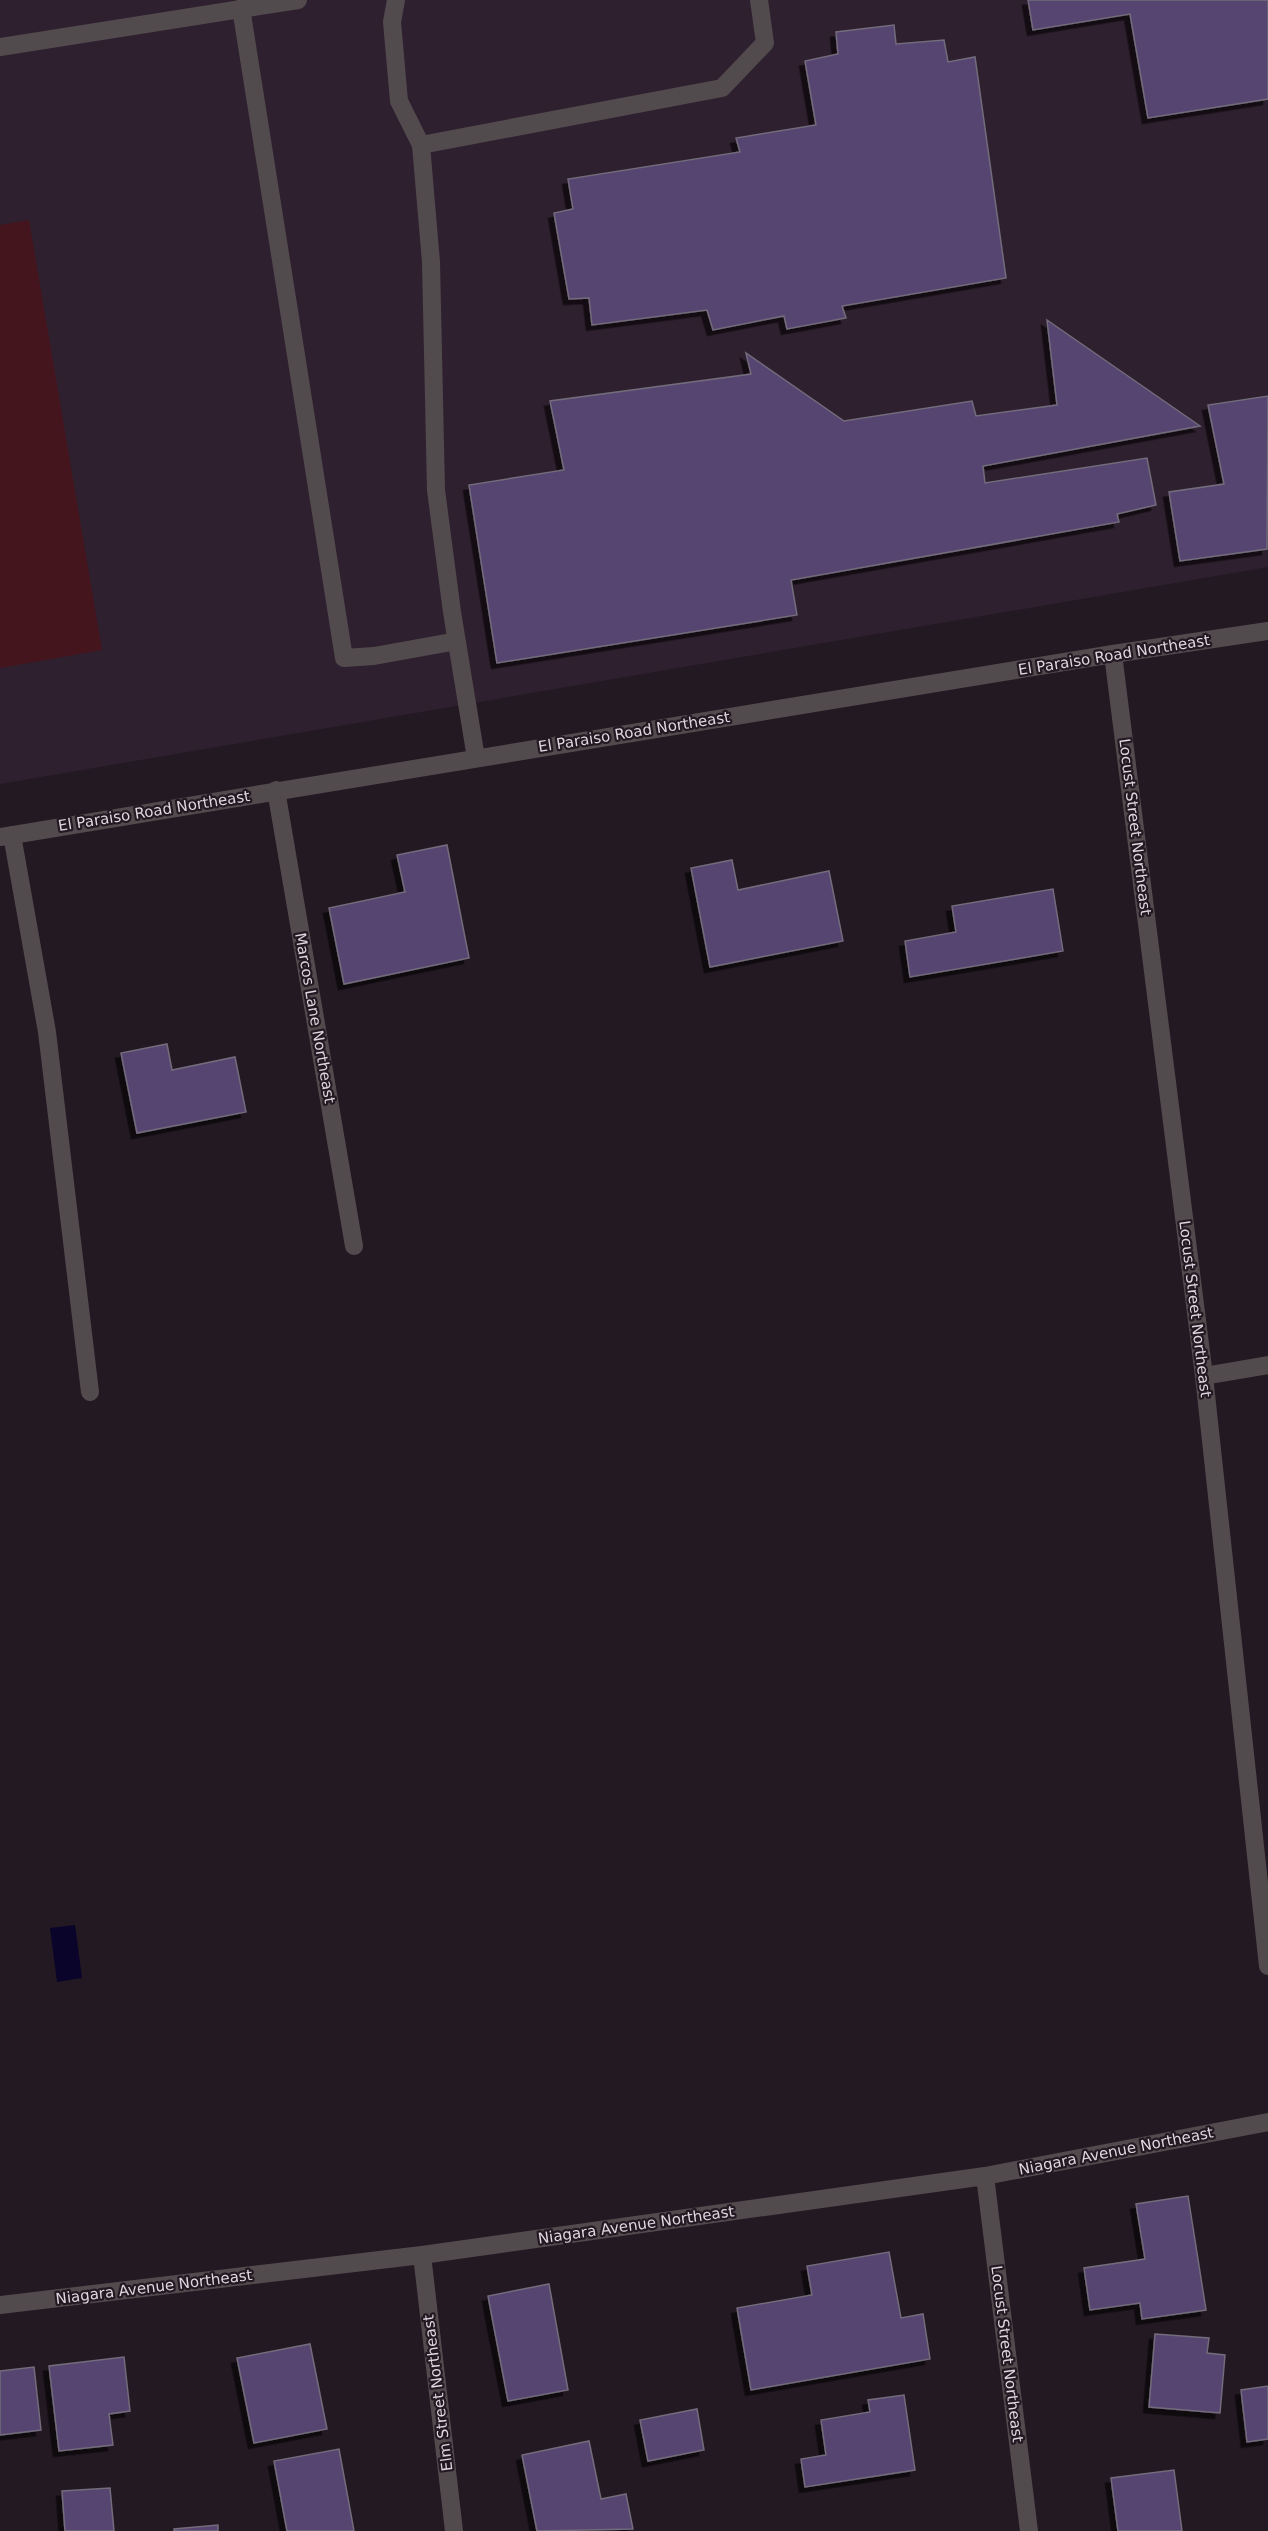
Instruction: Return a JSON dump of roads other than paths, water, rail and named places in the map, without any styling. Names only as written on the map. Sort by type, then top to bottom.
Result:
[{"type":"street","points":[[0,47],[298,0]]},
{"type":"street","points":[[396,0],[392,22],[399,102],[421,145],[430,262],[436,490],[476,758]]},
{"type":"street","points":[[421,145],[722,88],[765,42],[759,0]]},
{"type":"street","points":[[242,8],[344,658],[374,656],[457,641]]},
{"type":"street","name":"El Paraiso Road Northeast","points":[[6,836],[1113,654],[1268,631]]},
{"type":"street","name":"Locust Street Northeast","points":[[1113,654],[1204,1376],[1268,1966]]},
{"type":"street","name":"Marcos Lane Northeast","points":[[276,790],[354,1246]]},
{"type":"street","points":[[6,836],[46,1032],[90,1392]]},
{"type":"street","points":[[1204,1376],[1268,1365]]},
{"type":"street","name":"Niagara Avenue Northeast","points":[[0,2305],[422,2255],[985,2176],[1268,2122]]},
{"type":"street","name":"Locust Street Northeast","points":[[985,2176],[1029,2531]]},
{"type":"street","name":"Elm Street Northeast","points":[[422,2255],[454,2531]]}]
